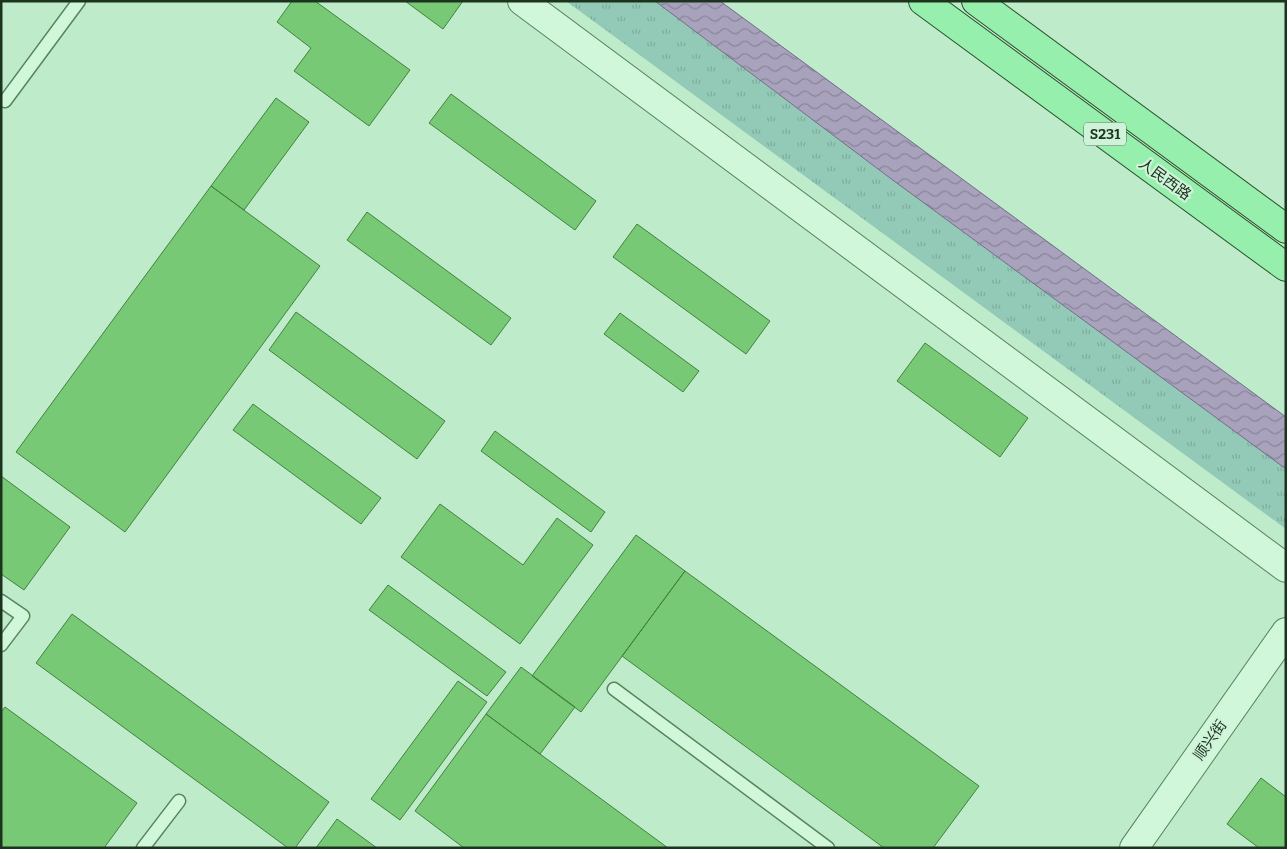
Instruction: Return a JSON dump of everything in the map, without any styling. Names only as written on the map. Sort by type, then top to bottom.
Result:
[{"type":"main road","name":"人民西路","points":[[924,1],[1286,267]]},
{"type":"main road","name":"人民西路","points":[[976,1],[1286,229]]},
{"type":"street","points":[[522,1],[1286,568]]},
{"type":"street","name":"顺兴街","points":[[1134,848],[1286,632]]},
{"type":"lane","points":[[5,101],[79,1]]},
{"type":"lane","points":[[1,601],[23,616],[1,645]]},
{"type":"lane","points":[[614,689],[828,848]]},
{"type":"lane","points":[[143,848],[178,801]]},
{"type":"green space","points":[[566,1],[655,1],[890,178],[1286,469],[1286,529]]},
{"type":"water","points":[[655,1],[720,1],[1286,417],[1286,469],[890,178]]},
{"type":"building","points":[[292,1],[315,1],[410,70],[369,126],[294,71],[311,48],[277,22]]},
{"type":"building","points":[[405,1],[463,1],[443,29]]},
{"type":"building","points":[[451,94],[596,201],[575,230],[429,123]]},
{"type":"building","points":[[276,98],[309,122],[244,210],[211,186]]},
{"type":"building","points":[[211,186],[320,266],[125,532],[16,452]]},
{"type":"building","points":[[367,212],[511,318],[491,345],[347,240]]},
{"type":"building","points":[[637,224],[770,321],[746,354],[613,257]]},
{"type":"building","points":[[296,312],[445,421],[417,459],[269,350]]},
{"type":"building","points":[[620,313],[699,371],[683,392],[604,334]]},
{"type":"building","points":[[925,343],[1028,418],[1000,457],[897,381]]},
{"type":"building","points":[[253,404],[381,498],[361,524],[233,430]]},
{"type":"building","points":[[495,431],[605,512],[591,532],[481,451]]},
{"type":"building","points":[[1,476],[70,527],[24,590],[1,574]]},
{"type":"building","points":[[440,504],[523,565],[557,518],[593,545],[520,644],[401,557]]},
{"type":"building","points":[[636,535],[685,571],[581,712],[532,676]]},
{"type":"building","points":[[685,571],[979,786],[933,848],[884,848],[622,656]]},
{"type":"building","points":[[388,585],[506,672],[487,696],[369,610]]},
{"type":"building","points":[[72,614],[329,802],[295,848],[288,848],[36,663]]},
{"type":"building","points":[[521,667],[575,707],[540,754],[486,714]]},
{"type":"building","points":[[458,681],[487,702],[400,820],[371,799]]},
{"type":"building","points":[[5,707],[137,803],[104,848],[1,848],[1,712]]},
{"type":"building","points":[[486,714],[668,848],[464,848],[415,811]]},
{"type":"building","points":[[1261,778],[1286,797],[1286,848],[1259,848],[1227,824]]},
{"type":"building","points":[[337,819],[377,848],[316,848]]}]
